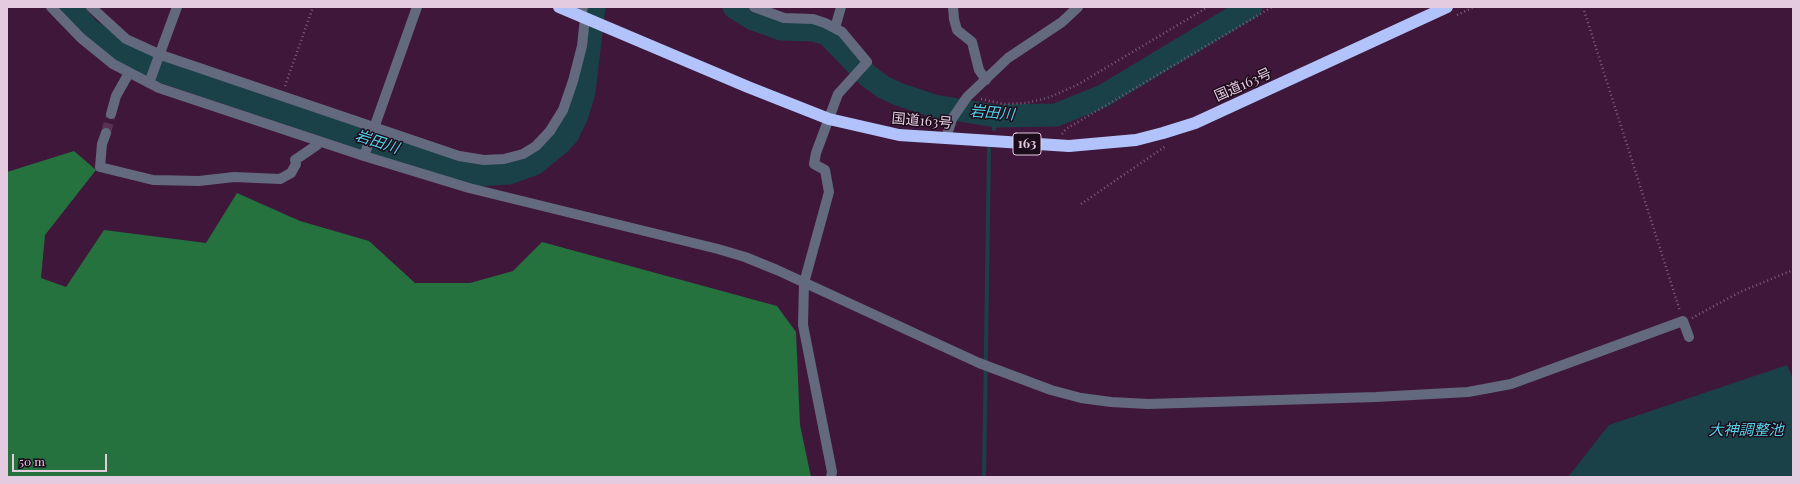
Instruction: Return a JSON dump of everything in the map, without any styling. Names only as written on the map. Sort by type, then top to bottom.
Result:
[{"type":"highway","name":"国道163号","points":[[559,7],[588,17],[748,87],[829,119],[899,135],[1057,145],[1103,144],[1136,140],[1195,123],[1447,7]]},
{"type":"street","points":[[50,7],[87,43],[113,64],[129,74],[150,80],[159,88],[318,141],[470,188],[718,249],[777,270],[979,363],[1051,390],[1081,398],[1110,402],[1148,404],[1376,397],[1468,392],[1511,384],[1683,321],[1689,337]]},
{"type":"street","points":[[91,7],[126,39],[160,57],[282,96],[374,129],[476,160],[495,160],[523,154],[543,140],[563,110],[578,67],[588,17]]},
{"type":"street","points":[[150,80],[160,57],[177,7]]},
{"type":"street","points":[[364,154],[417,7]]},
{"type":"street","points":[[754,7],[784,18],[819,20],[842,32],[867,62],[838,94],[816,153],[814,164],[825,170],[829,192],[804,283],[803,325],[832,472],[831,477]]},
{"type":"street","points":[[835,28],[842,7]]},
{"type":"street","points":[[953,7],[955,25],[961,34],[972,42],[979,70],[986,80]]},
{"type":"street","points":[[946,138],[952,119],[968,96],[1008,58],[1062,22],[1078,7]]},
{"type":"street","points":[[111,114],[116,96],[129,74]]},
{"type":"street","points":[[106,133],[102,144],[100,166],[152,180],[199,181],[234,178],[280,178],[291,174],[296,164],[295,160],[316,145],[318,141]]},
{"type":"path","points":[[282,96],[313,7]]},
{"type":"path","points":[[968,96],[1004,104],[1027,103],[1050,97],[1077,86],[1208,7]]},
{"type":"path","points":[[1057,145],[1060,135],[1066,129],[1272,7]]},
{"type":"path","points":[[1583,7],[1683,321],[1740,292],[1793,270]]},
{"type":"green space","points":[[74,151],[96,170],[45,235],[41,278],[66,287],[104,230],[206,243],[237,193],[300,221],[369,241],[415,283],[470,283],[513,271],[542,242],[777,306],[796,332],[800,425],[811,477],[7,477],[7,172]]},
{"type":"water","name":"大神調整池","points":[[1787,365],[1793,379],[1793,477],[1568,477],[1609,425]]},
{"type":"waterway","name":"岩田川","points":[[69,7],[88,29],[120,50],[161,71],[464,172],[479,175],[509,173],[534,164],[560,143],[568,134],[577,115],[584,92],[594,7]]},
{"type":"waterway","name":"岩田川","points":[[734,7],[753,19],[781,29],[813,30],[827,34],[867,75],[883,87],[898,94],[934,106],[996,116],[1056,115],[1103,96],[1251,7]]},
{"type":"waterway","points":[[994,129],[996,116]]},
{"type":"waterway","points":[[984,477],[989,148]]},
{"type":"tunnel","points":[[106,133],[111,114]]}]
